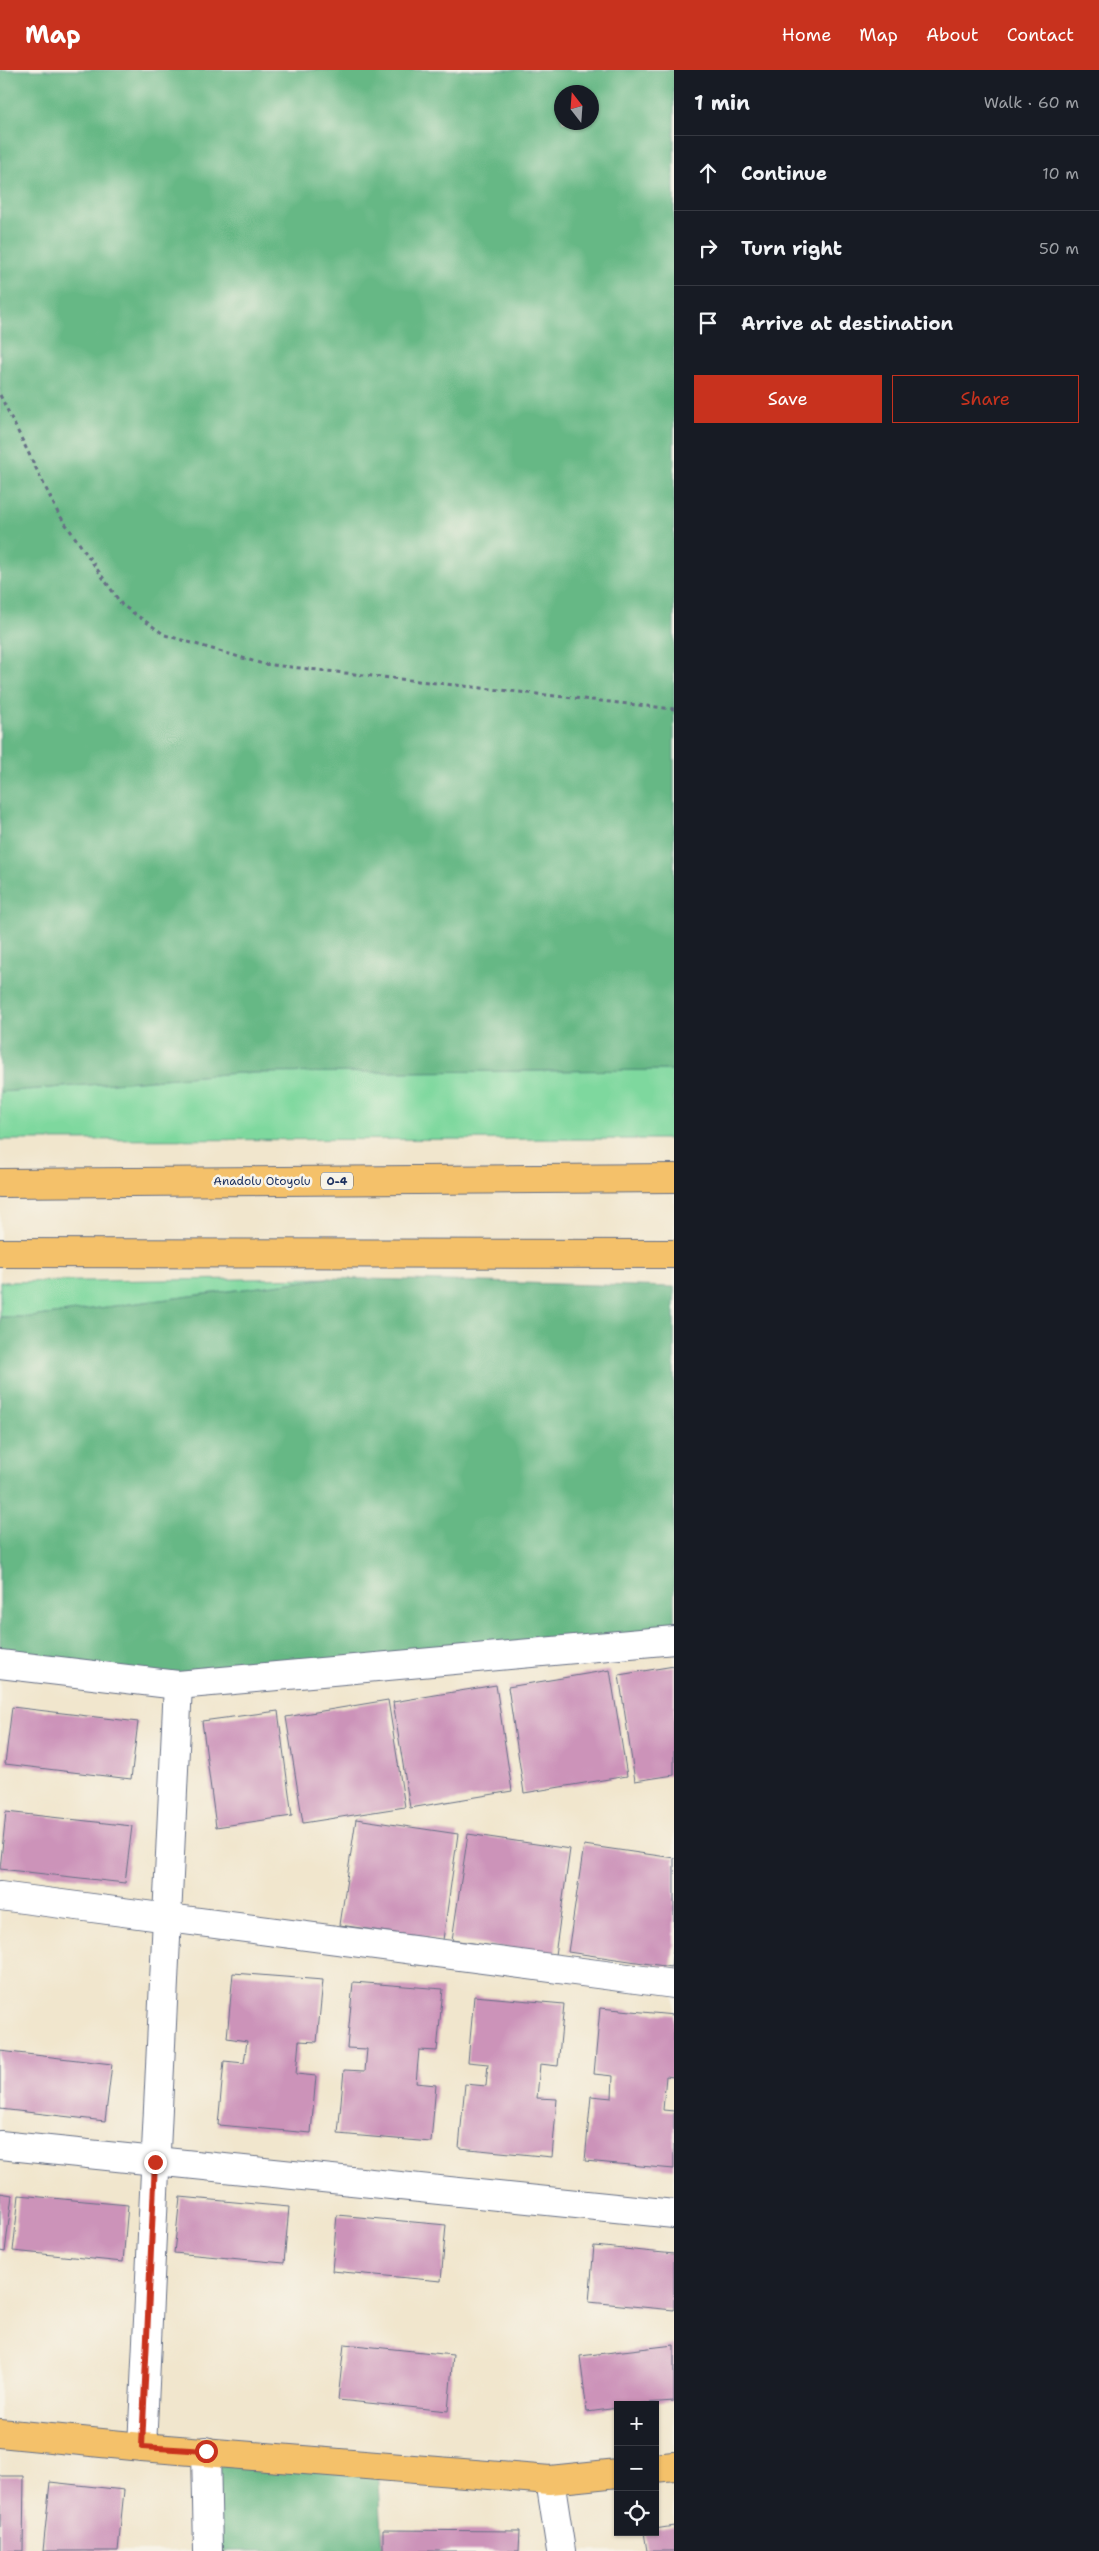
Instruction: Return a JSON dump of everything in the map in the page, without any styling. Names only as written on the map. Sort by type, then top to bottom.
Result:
[{"type":"main road","name":"Anadolu Otoyolu","points":[[0,1183],[674,1178]]},
{"type":"main road","points":[[0,1254],[674,1254]]},
{"type":"main road","points":[[0,2433],[142,2447],[550,2480],[614,2473]]},
{"type":"main road","points":[[659,2468],[674,2466]]},
{"type":"street","points":[[0,1664],[178,1685],[674,1640]]},
{"type":"street","points":[[142,2447],[178,1685]]},
{"type":"street","points":[[0,1896],[166,1916],[674,1984]]},
{"type":"street","points":[[0,2145],[674,2214]]},
{"type":"street","points":[[206,2451],[208,2551]]},
{"type":"street","points":[[550,2480],[561,2551]]},
{"type":"path","points":[[0,395],[58,513],[122,605],[165,635],[263,664],[674,710]]},
{"type":"green space","points":[[0,70],[674,70],[674,1070],[237,1073],[0,1092]]},
{"type":"green space","points":[[674,1070],[674,1139],[0,1140],[0,1092],[237,1073]]},
{"type":"green space","points":[[328,1278],[31,1317],[0,1317],[0,1282]]},
{"type":"green space","points":[[328,1278],[674,1287],[674,1640],[178,1685],[0,1664],[0,1317],[31,1317]]},
{"type":"green space","points":[[206,2451],[378,2466],[383,2551],[208,2551]]},
{"type":"building","points":[[674,1666],[674,1775],[635,1781],[619,1675]]},
{"type":"building","points":[[610,1670],[627,1776],[524,1793],[508,1687]]},
{"type":"building","points":[[496,1685],[512,1791],[410,1808],[393,1702]]},
{"type":"building","points":[[388,1700],[405,1807],[303,1823],[286,1717]]},
{"type":"building","points":[[12,1707],[138,1722],[131,1779],[5,1764]]},
{"type":"building","points":[[278,1711],[292,1816],[216,1827],[202,1721]]},
{"type":"building","points":[[6,1812],[132,1826],[125,1883],[0,1869]]},
{"type":"building","points":[[356,1819],[458,1834],[443,1940],[340,1925]]},
{"type":"building","points":[[468,1834],[570,1849],[555,1955],[452,1940]]},
{"type":"building","points":[[584,1845],[674,1858],[674,1943],[671,1967],[568,1952]]},
{"type":"building","points":[[233,1973],[323,1980],[317,2042],[299,2041],[296,2074],[316,2076],[311,2133],[218,2125],[224,2061],[244,2063],[247,2041],[227,2038]]},
{"type":"building","points":[[353,1982],[443,1989],[437,2051],[419,2050],[416,2083],[436,2085],[431,2142],[338,2134],[344,2070],[365,2071],[367,2049],[347,2048]]},
{"type":"building","points":[[474,1996],[564,2004],[558,2066],[540,2064],[537,2098],[557,2099],[552,2157],[459,2148],[465,2084],[486,2086],[488,2064],[468,2062]]},
{"type":"building","points":[[600,2008],[674,2015],[674,2077],[666,2076],[663,2110],[674,2111],[674,2169],[585,2161],[591,2096],[612,2098],[613,2076],[594,2074]]},
{"type":"building","points":[[0,2051],[112,2064],[105,2121],[0,2109]]},
{"type":"building","points":[[0,2193],[12,2195],[5,2252],[0,2251]]},
{"type":"building","points":[[19,2195],[128,2205],[123,2262],[13,2251]]},
{"type":"building","points":[[180,2197],[289,2207],[284,2263],[174,2253]]},
{"type":"building","points":[[337,2215],[446,2225],[441,2281],[332,2271]]},
{"type":"building","points":[[594,2246],[674,2254],[674,2310],[589,2302]]},
{"type":"building","points":[[344,2344],[453,2355],[448,2411],[338,2400]]},
{"type":"building","points":[[674,2345],[674,2401],[614,2401],[614,2409],[587,2412],[580,2356]]},
{"type":"building","points":[[0,2476],[24,2476],[23,2551],[0,2551]]},
{"type":"building","points":[[50,2482],[124,2490],[118,2551],[43,2551]]},
{"type":"building","points":[[674,2526],[674,2551],[647,2551],[645,2536],[659,2536],[659,2528]]},
{"type":"building","points":[[383,2530],[520,2531],[519,2551],[383,2551]]},
{"type":"route","points":[[155,2162],[142,2447],[206,2451]]}]
